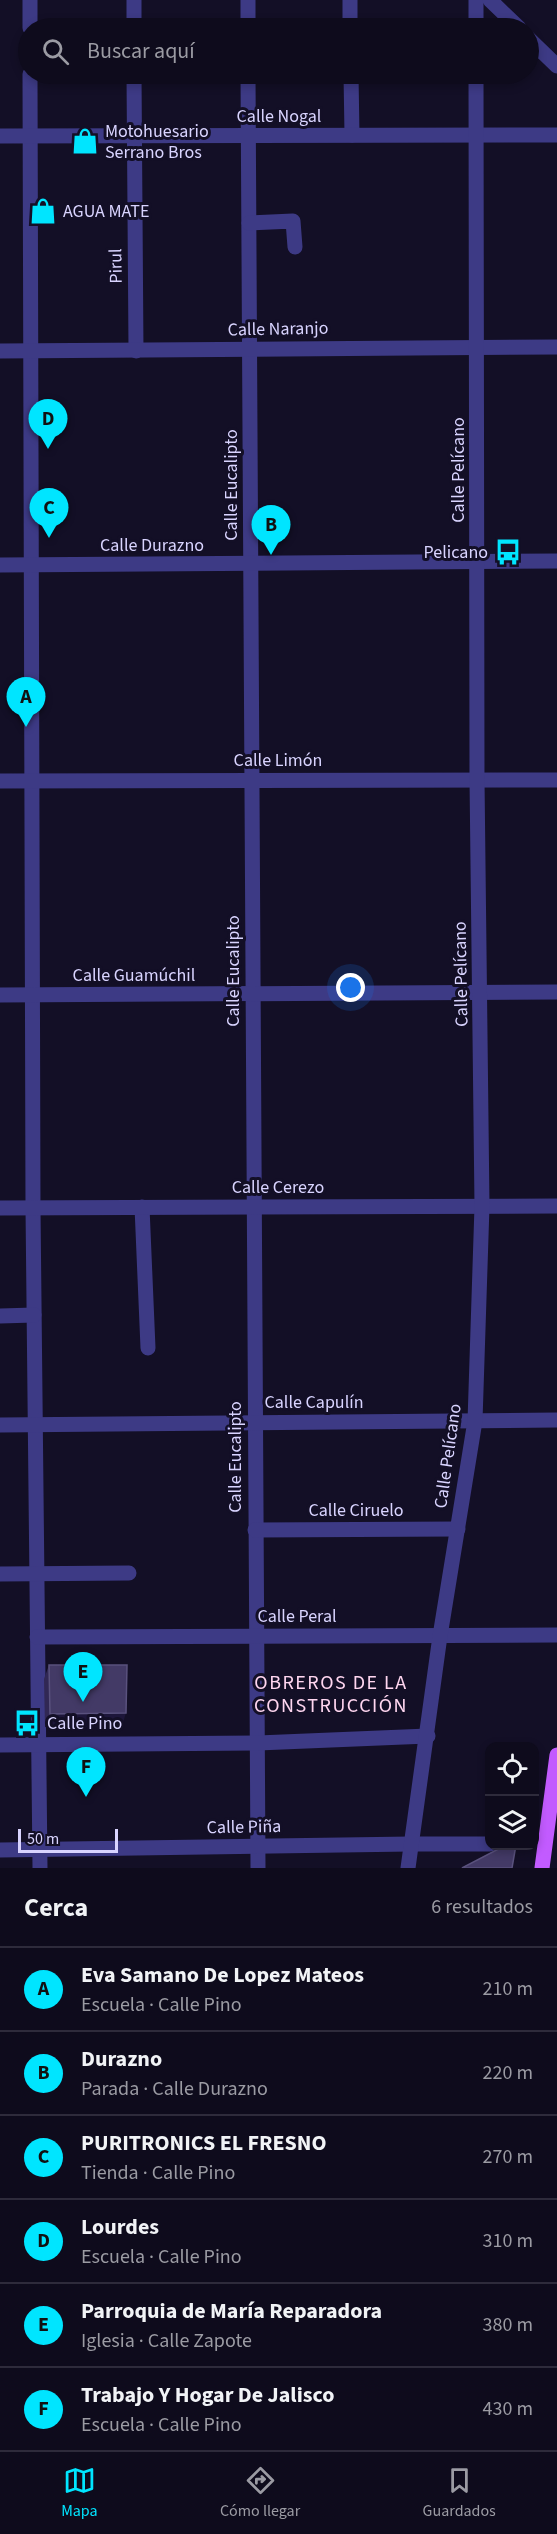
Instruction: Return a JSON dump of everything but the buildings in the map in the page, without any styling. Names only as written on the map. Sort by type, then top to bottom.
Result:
[{"type":"main road","points":[[542,1868],[539,1845],[557,1755]]},
{"type":"street","points":[[30,0],[30,18]]},
{"type":"street","points":[[134,0],[134,18]]},
{"type":"street","points":[[248,0],[248,18]]},
{"type":"street","points":[[350,0],[350,18]]},
{"type":"street","points":[[476,0],[476,18]]},
{"type":"street","points":[[490,0],[509,18]]},
{"type":"street","points":[[539,49],[557,66]]},
{"type":"street","points":[[30,84],[33,1208],[40,1868]]},
{"type":"street","name":"Pirul","points":[[134,84],[136,351]]},
{"type":"street","name":"Calle Eucalipto","points":[[248,84],[258,1868]]},
{"type":"street","points":[[351,84],[352,135]]},
{"type":"street","name":"Calle Pelícano","points":[[408,1868],[440,1636],[475,1421],[482,1206],[477,779],[476,84]]},
{"type":"street","name":"Calle Nogal","points":[[0,136],[557,135]]},
{"type":"street","points":[[249,223],[293,221],[295,248]]},
{"type":"street","name":"Calle Naranjo","points":[[0,351],[557,347]]},
{"type":"street","name":"Calle Durazno","points":[[0,565],[557,561]]},
{"type":"street","name":"Calle Limón","points":[[0,781],[557,780]]},
{"type":"street","name":"Calle Guamúchil","points":[[0,995],[557,992]]},
{"type":"street","name":"Calle Cerezo","points":[[0,1208],[557,1206]]},
{"type":"street","points":[[142,1207],[148,1348]]},
{"type":"street","points":[[0,1316],[34,1315]]},
{"type":"street","name":"Calle Capulín","points":[[0,1425],[557,1420]]},
{"type":"street","name":"Calle Ciruelo","points":[[255,1530],[458,1529]]},
{"type":"street","points":[[0,1574],[129,1573]]},
{"type":"street","name":"Calle Peral","points":[[37,1637],[557,1635]]},
{"type":"street","points":[[0,1745],[258,1743],[428,1736]]},
{"type":"street","name":"Calle Piña","points":[[0,1850],[485,1845]]},
{"type":"place","name":"Motohuesario Serrano Bros","points":[[85,141]]},
{"type":"place","name":"AGUA MATE","points":[[43,211]]},
{"type":"place","name":"Lourdes","points":[[48,449]]},
{"type":"place","name":"PURITRONICS EL FRESNO","points":[[49,538]]},
{"type":"place","name":"Pelicano","points":[[508,552]]},
{"type":"place","name":"Durazno","points":[[271,555]]},
{"type":"place","name":"Eva Samano De Lopez Mateos","points":[[26,727]]},
{"type":"place","name":"Parroquia de María Reparadora","points":[[83,1702]]},
{"type":"place","name":"Calle Pino","points":[[27,1723]]},
{"type":"place","name":"Trabajo Y Hogar De Jalisco","points":[[86,1797]]},
{"type":"district","name":"OBREROS DE LA CONSTRUCCIÓN","points":[[331,1694]]}]
